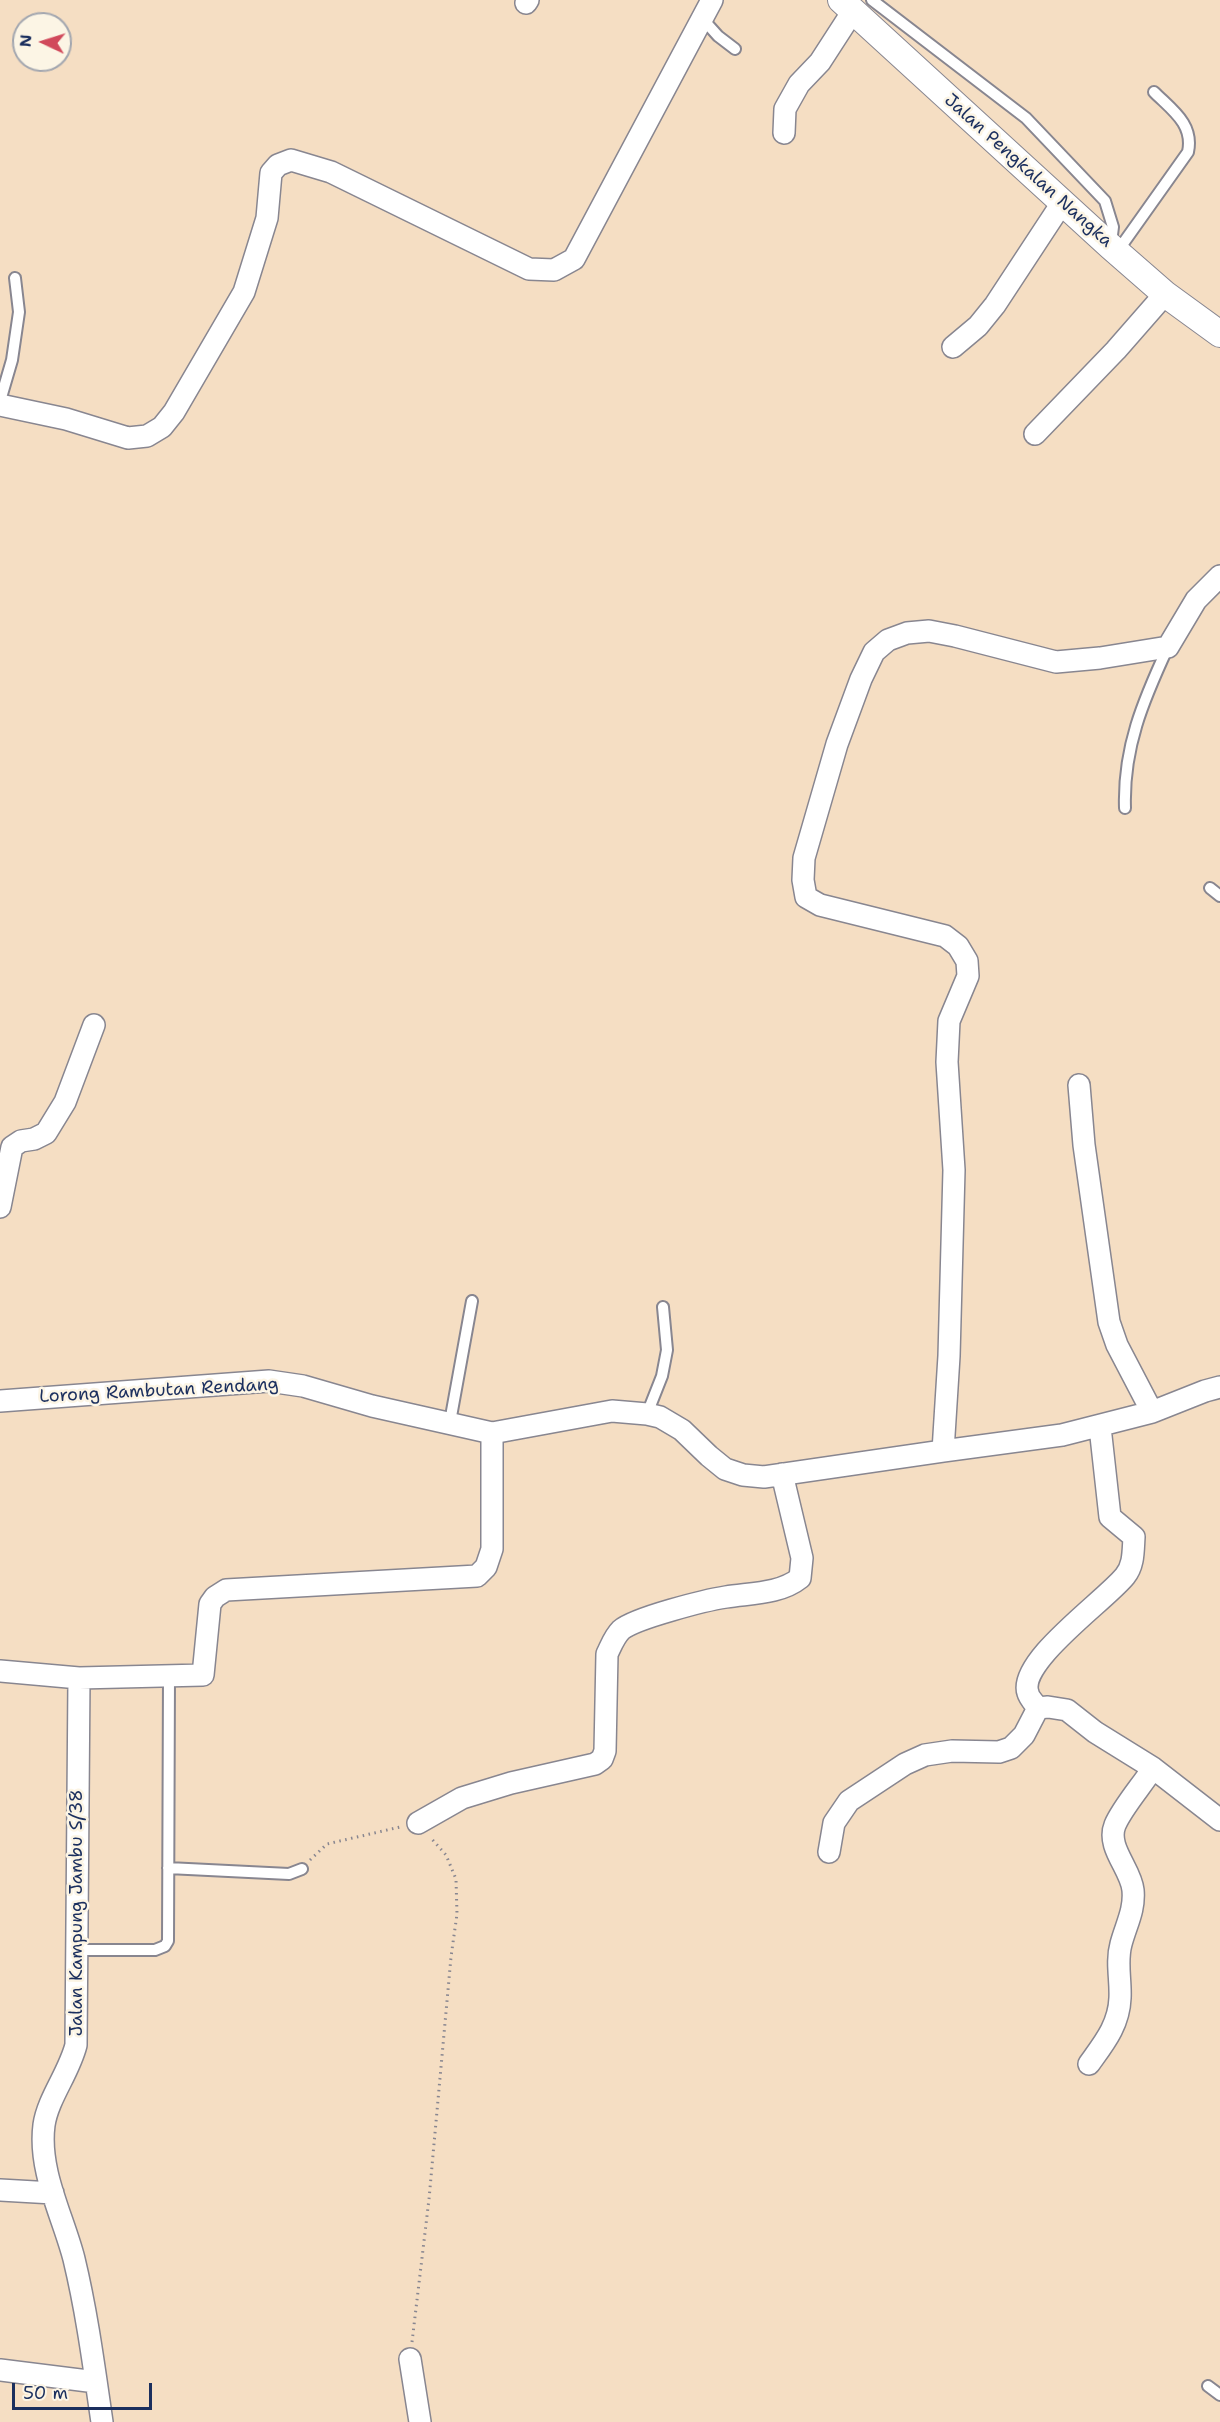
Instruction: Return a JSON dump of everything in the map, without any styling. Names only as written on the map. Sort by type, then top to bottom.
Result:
[{"type":"street","points":[[784,133],[784,109],[799,84],[820,62],[856,4]]},
{"type":"street","name":"Jalan Pengkalan Nangka","points":[[856,4],[1062,203],[1165,294],[1220,334]]},
{"type":"street","points":[[0,403],[66,419],[128,438],[147,436],[162,427],[174,412],[244,292],[267,218],[271,173],[278,165],[291,160],[331,172],[529,269],[554,270],[574,259],[706,9]]},
{"type":"street","points":[[953,347],[978,326],[995,305],[1062,203]]},
{"type":"street","points":[[1035,434],[1116,350],[1165,294]]},
{"type":"street","points":[[943,1451],[950,1344],[954,1170],[947,1062],[949,1021],[968,976],[968,961],[958,946],[945,936],[820,905],[807,897],[803,880],[804,858],[837,744],[861,679],[874,652],[888,640],[907,633],[928,631],[1056,662],[1100,658],[1168,647],[1196,600],[1220,576]]},
{"type":"street","points":[[0,1207],[12,1147],[21,1141],[34,1139],[46,1133],[65,1102],[94,1025]]},
{"type":"street","points":[[1079,1085],[1084,1145],[1109,1322],[1117,1345],[1152,1412]]},
{"type":"street","name":"Lorong Rambutan Rendang","points":[[0,1401],[269,1381],[303,1386],[372,1406],[492,1433]]},
{"type":"street","points":[[0,1671],[79,1678],[203,1676],[210,1604],[215,1597],[226,1590],[477,1576],[486,1567],[492,1549],[492,1433],[612,1411],[647,1414],[660,1417],[682,1430],[708,1456],[726,1469],[743,1475],[764,1477],[1062,1436],[1152,1412],[1220,1387]]},
{"type":"street","points":[[1038,1708],[1028,1693],[1027,1681],[1033,1666],[1090,1606],[1125,1576],[1133,1560],[1134,1537],[1110,1517],[1100,1427]]},
{"type":"street","points":[[418,1823],[462,1798],[511,1783],[595,1764],[602,1759],[605,1751],[608,1654],[613,1641],[622,1629],[637,1622],[715,1599],[787,1588],[800,1578],[802,1558],[782,1474]]},
{"type":"street","name":"Jalan Kampung Jambu S/38","points":[[79,1678],[76,2045],[72,2059],[49,2106],[44,2125],[44,2145],[52,2193],[65,2225],[75,2261],[87,2319],[102,2422]]},
{"type":"street","points":[[1038,1708],[1067,1710],[1095,1732],[1154,1768],[1220,1820]]},
{"type":"street","points":[[829,1852],[834,1824],[849,1801],[905,1764],[924,1755],[952,1751],[999,1752],[1011,1748],[1024,1735],[1038,1708]]},
{"type":"street","points":[[1089,2064],[1110,2034],[1118,2017],[1120,1997],[1117,1971],[1120,1945],[1133,1908],[1133,1888],[1114,1844],[1115,1826],[1154,1768]]},
{"type":"street","points":[[0,2190],[52,2193]]},
{"type":"street","points":[[410,2359],[420,2422]]},
{"type":"street","points":[[0,2370],[96,2382]]},
{"type":"lane","points":[[856,4],[1026,118],[1105,201],[1113,226],[1114,249]]},
{"type":"lane","points":[[706,9],[718,36],[735,49]]},
{"type":"lane","points":[[1114,249],[1188,152],[1189,134],[1185,122],[1154,92]]},
{"type":"lane","points":[[0,403],[12,360],[19,312],[15,278]]},
{"type":"lane","points":[[1125,808],[1124,778],[1133,733],[1146,694],[1168,647]]},
{"type":"lane","points":[[1210,888],[1220,896]]},
{"type":"lane","points":[[450,1422],[472,1301]]},
{"type":"lane","points":[[647,1414],[662,1376],[667,1350],[663,1307]]},
{"type":"lane","points":[[77,1950],[155,1950],[165,1946],[169,1936],[169,1676]]},
{"type":"lane","points":[[168,1869],[289,1874],[302,1869]]},
{"type":"lane","points":[[1208,2386],[1220,2395]]},
{"type":"path","points":[[302,1869],[327,1844],[418,1823],[446,1855],[456,1879],[458,1914],[451,1957],[429,2199],[410,2359]]}]
